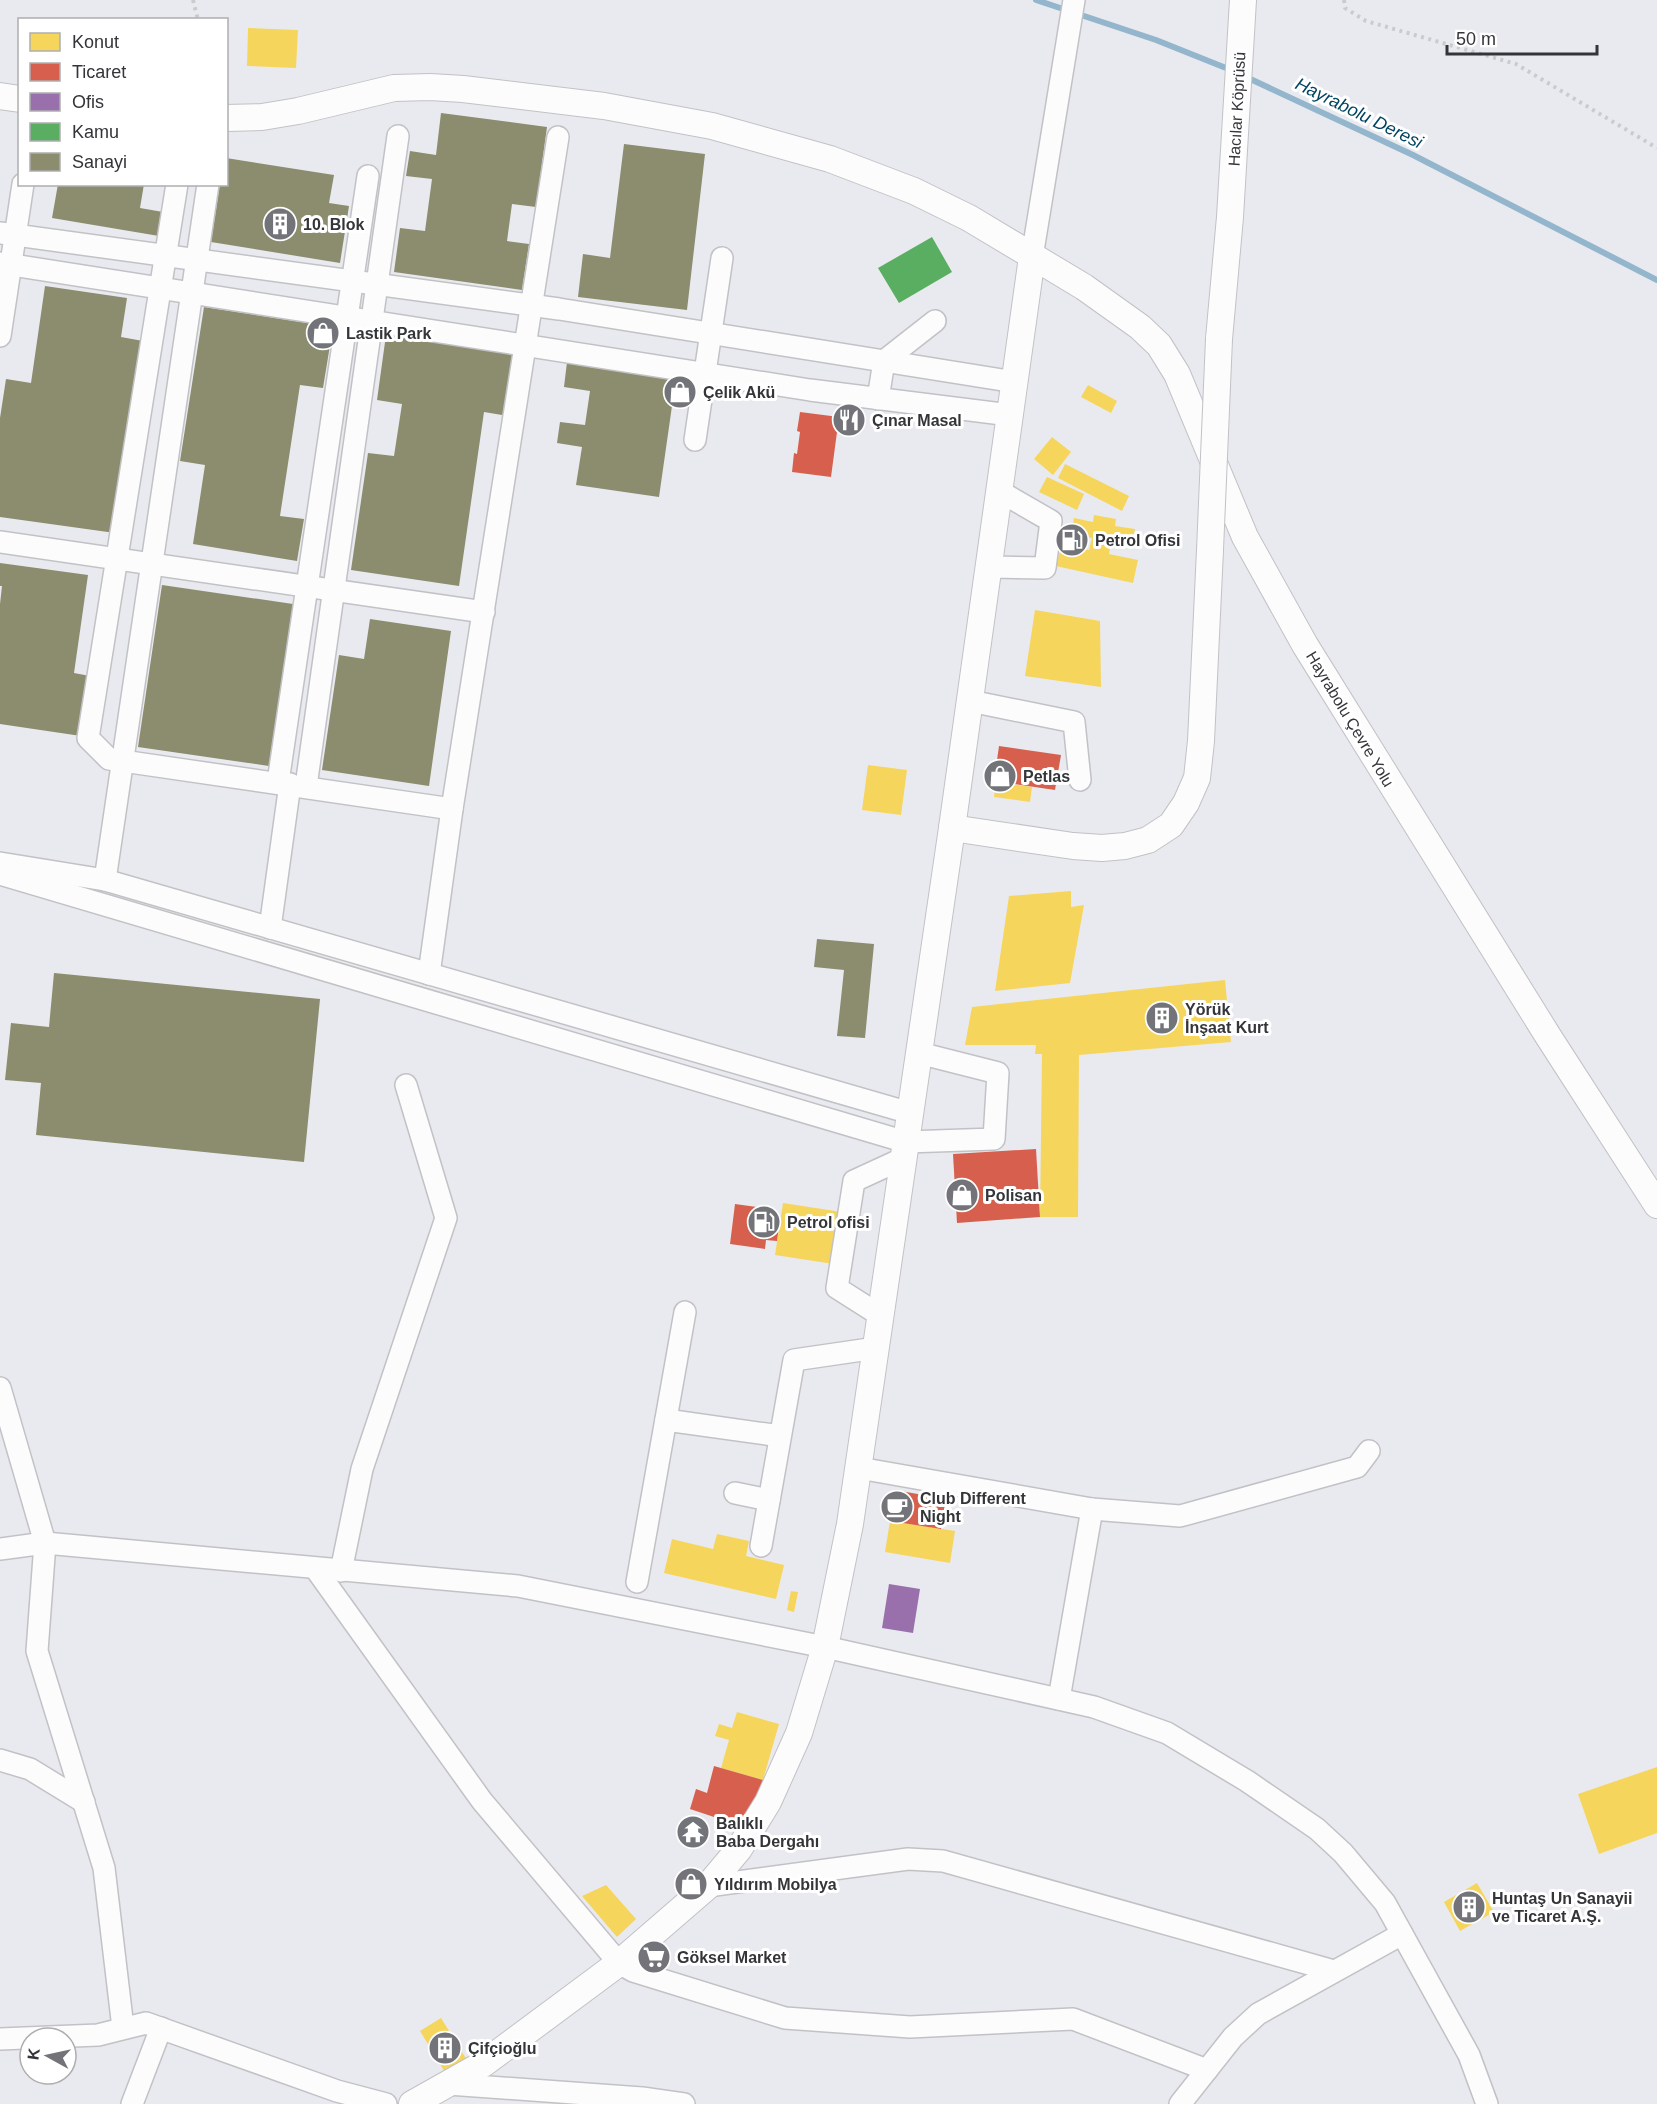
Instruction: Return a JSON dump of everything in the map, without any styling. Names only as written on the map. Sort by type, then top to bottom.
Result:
[{"type":"main road","name":"Hacılar Köprüsü","points":[[952,828],[1073,846],[1102,848],[1125,846],[1148,840],[1171,825],[1186,803],[1197,778],[1202,741],[1219,339],[1230,217],[1243,0]]},
{"type":"main road","name":"Hayrabolu Çevre Yolu","points":[[228,118],[262,117],[298,111],[394,88],[430,87],[537,97],[676,118],[830,159],[914,191],[969,218],[1084,287],[1140,327],[1159,345],[1177,374],[1245,537],[1305,645],[1548,1036],[1657,1205]]},
{"type":"main road","points":[[0,96],[18,99]]},
{"type":"main road","points":[[412,2104],[483,2064],[619,1963],[708,1886],[739,1848],[768,1802],[799,1732],[825,1647],[859,1468],[1032,257]]},
{"type":"street","points":[[1032,257],[1074,0]]},
{"type":"street","points":[[291,784],[333,591],[398,136]]},
{"type":"street","points":[[429,974],[452,809],[558,137]]},
{"type":"street","points":[[270,928],[291,784],[306,587],[368,176]]},
{"type":"street","points":[[0,336],[8,234],[22,186]]},
{"type":"street","points":[[177,186],[88,738],[110,759],[452,809]]},
{"type":"street","points":[[105,880],[208,186]]},
{"type":"street","points":[[8,234],[532,306],[1014,382]]},
{"type":"street","points":[[695,440],[722,258]]},
{"type":"street","points":[[5,264],[705,374],[1010,415]]},
{"type":"street","points":[[878,399],[884,361],[935,321]]},
{"type":"street","points":[[988,567],[1045,568],[1051,521],[999,491]]},
{"type":"street","points":[[0,542],[484,612]]},
{"type":"street","points":[[970,701],[1074,722],[1080,780]]},
{"type":"street","points":[[0,863],[105,880],[910,1113]]},
{"type":"street","points":[[0,874],[905,1150],[994,1139],[998,1073],[919,1053]]},
{"type":"street","points":[[341,1571],[362,1469],[446,1218],[406,1085]]},
{"type":"street","points":[[881,1316],[837,1288],[854,1181],[905,1150]]},
{"type":"street","points":[[637,1582],[685,1312]]},
{"type":"street","points":[[761,1546],[794,1360],[876,1348]]},
{"type":"street","points":[[0,1388],[8,1446],[45,1543],[37,1651],[104,1868],[123,2028]]},
{"type":"street","points":[[666,1420],[780,1436]]},
{"type":"street","points":[[859,1468],[1092,1509],[1180,1516],[1357,1467],[1370,1451]]},
{"type":"street","points":[[735,1493],[769,1500]]},
{"type":"street","points":[[1059,1700],[1092,1509]]},
{"type":"street","points":[[0,1549],[45,1543],[518,1586],[825,1647],[1094,1707],[1167,1733],[1247,1781],[1317,1829],[1343,1853],[1385,1903],[1469,2055],[1487,2104]]},
{"type":"street","points":[[315,1568],[482,1801],[619,1963],[633,1971],[785,2018],[910,2027],[1073,2019],[1207,2070]]},
{"type":"street","points":[[0,1760],[30,1769],[84,1802]]},
{"type":"street","points":[[708,1886],[908,1859],[943,1861],[1334,1971]]},
{"type":"street","points":[[1180,2104],[1233,2037],[1258,2014],[1402,1934]]},
{"type":"street","points":[[0,2039],[98,2035],[146,2022],[337,2091],[387,2104]]},
{"type":"street","points":[[132,2104],[161,2028]]},
{"type":"street","points":[[448,2084],[642,2098],[684,2104]]},
{"type":"path","points":[[193,0],[198,18]]},
{"type":"path","points":[[1344,0],[1345,8],[1366,21],[1516,64],[1657,148]]},
{"type":"building: Konut","points":[[248,28],[298,30],[296,68],[247,66]]},
{"type":"building: Konut","points":[[1088,385],[1117,401],[1111,413],[1081,397]]},
{"type":"building: Konut","points":[[1052,437],[1071,452],[1053,475],[1034,459]]},
{"type":"building: Konut","points":[[1065,464],[1129,496],[1122,511],[1058,478]]},
{"type":"building: Konut","points":[[1047,477],[1084,494],[1077,510],[1039,492]]},
{"type":"building: Konut","points":[[1094,515],[1116,519],[1115,526],[1135,529],[1132,546],[1111,542],[1109,554],[1138,560],[1133,583],[1056,566],[1062,543],[1089,550],[1092,538],[1071,535],[1074,518],[1093,522]]},
{"type":"building: Konut","points":[[1035,610],[1100,621],[1101,687],[1025,676]]},
{"type":"building: Konut","points":[[868,765],[907,770],[901,815],[862,810]]},
{"type":"building: Konut","points":[[996,782],[1032,787],[1030,802],[994,797]]},
{"type":"building: Konut","points":[[1071,891],[1071,907],[1084,905],[1070,983],[995,991],[1009,896]]},
{"type":"building: Konut","points":[[1225,980],[1231,1042],[1079,1055],[1078,1217],[1040,1217],[1042,1054],[1035,1054],[1036,1045],[965,1045],[972,1007]]},
{"type":"building: Konut","points":[[783,1203],[848,1213],[840,1265],[775,1255]]},
{"type":"building: Konut","points":[[890,1521],[955,1531],[950,1563],[885,1552]]},
{"type":"building: Konut","points":[[717,1534],[749,1541],[746,1556],[784,1565],[776,1599],[664,1573],[672,1539],[713,1549]]},
{"type":"building: Konut","points":[[791,1591],[798,1592],[794,1612],[787,1610]]},
{"type":"building: Konut","points":[[737,1712],[779,1724],[763,1780],[721,1768],[729,1740],[715,1736],[719,1724],[732,1728]]},
{"type":"building: Konut","points":[[1657,1767],[1657,1833],[1599,1854],[1578,1794]]},
{"type":"building: Konut","name":"Huntaş Un Sanayii ve Ticaret A.Ş.","points":[[1477,1883],[1494,1912],[1460,1931],[1444,1902]]},
{"type":"building: Konut","points":[[606,1885],[636,1919],[617,1937],[582,1896]]},
{"type":"building: Konut","name":"Çifçioğlu","points":[[441,2018],[470,2065],[449,2079],[420,2031]]},
{"type":"building: Ticaret","points":[[800,412],[839,417],[831,477],[792,472],[800,432],[797,431]]},
{"type":"building: Ticaret","points":[[999,746],[1061,755],[1055,790],[994,781]]},
{"type":"building: Ticaret","points":[[1036,1149],[1040,1217],[957,1223],[953,1154]]},
{"type":"building: Ticaret","points":[[735,1204],[771,1209],[770,1217],[780,1219],[777,1241],[766,1240],[765,1249],[730,1244]]},
{"type":"building: Ticaret","points":[[895,1490],[946,1499],[941,1529],[890,1521]]},
{"type":"building: Ticaret","points":[[714,1766],[763,1780],[755,1807],[741,1826],[690,1809],[696,1789],[707,1793]]},
{"type":"building: Ofis","points":[[889,1584],[920,1589],[913,1633],[882,1628]]},
{"type":"building: Kamu","points":[[932,237],[952,272],[899,303],[878,268]]},
{"type":"building: Sanayi","points":[[441,113],[547,127],[536,207],[512,204],[507,241],[529,244],[522,290],[394,272],[400,228],[425,231],[432,179],[406,176],[410,151],[436,155]]},
{"type":"building: Sanayi","points":[[624,144],[705,154],[687,310],[578,297],[583,254],[610,258]]},
{"type":"building: Sanayi","name":"10. Blok","points":[[228,158],[334,175],[329,203],[349,206],[340,263],[211,242],[220,186],[228,186]]},
{"type":"building: Sanayi","points":[[58,186],[144,186],[140,208],[163,212],[159,236],[52,218]]},
{"type":"building: Sanayi","points":[[45,286],[127,298],[121,337],[143,341],[115,533],[0,517],[0,418],[6,379],[31,383]]},
{"type":"building: Sanayi","points":[[204,307],[333,327],[323,388],[300,385],[280,516],[304,519],[297,561],[193,544],[205,465],[180,461]]},
{"type":"building: Sanayi","points":[[386,335],[517,354],[508,416],[484,412],[459,586],[351,570],[368,453],[394,456],[402,404],[377,400]]},
{"type":"building: Sanayi","points":[[567,362],[676,378],[659,497],[576,485],[582,447],[557,443],[560,422],[585,425],[590,391],[564,387]]},
{"type":"building: Sanayi","points":[[0,563],[88,575],[74,673],[90,676],[81,736],[0,724],[2,586],[0,586]]},
{"type":"building: Sanayi","points":[[162,585],[293,604],[269,766],[138,747]]},
{"type":"building: Sanayi","points":[[370,619],[451,631],[429,786],[322,770],[339,655],[364,659]]},
{"type":"building: Sanayi","points":[[817,939],[874,944],[865,1038],[837,1036],[844,970],[814,967]]},
{"type":"building: Sanayi","points":[[54,973],[320,999],[304,1162],[36,1135],[41,1083],[5,1080],[11,1023],[49,1027]]},
{"type":"waterway","name":"Hayrabolu Deresi","points":[[1036,0],[1156,40],[1231,70]]},
{"type":"waterway","name":"Hayrabolu Deresi","points":[[1246,77],[1413,155],[1657,280]]},
{"type":"place","name":"10. Blok","points":[[280,224]]},
{"type":"place","name":"Lastik Park","points":[[323,333]]},
{"type":"place","name":"Çelik Akü","points":[[680,392]]},
{"type":"place","name":"Çınar Masal","points":[[849,420]]},
{"type":"place","name":"Petrol Ofisi","points":[[1072,540]]},
{"type":"place","name":"Petlas","points":[[1000,776]]},
{"type":"place","name":"Yörük İnşaat Kurt","points":[[1162,1018]]},
{"type":"place","name":"Polisan","points":[[962,1195]]},
{"type":"place","name":"Petrol ofisi","points":[[764,1222]]},
{"type":"place","name":"Club Different Night","points":[[897,1507]]},
{"type":"place","name":"Balıklı Baba Dergahı","points":[[693,1832]]},
{"type":"place","name":"Yıldırım Mobilya","points":[[691,1884]]},
{"type":"place","name":"Huntaş Un Sanayii ve Ticaret A.Ş.","points":[[1469,1907]]},
{"type":"place","name":"Göksel Market","points":[[654,1957]]},
{"type":"place","name":"Çifçioğlu","points":[[445,2048]]}]
